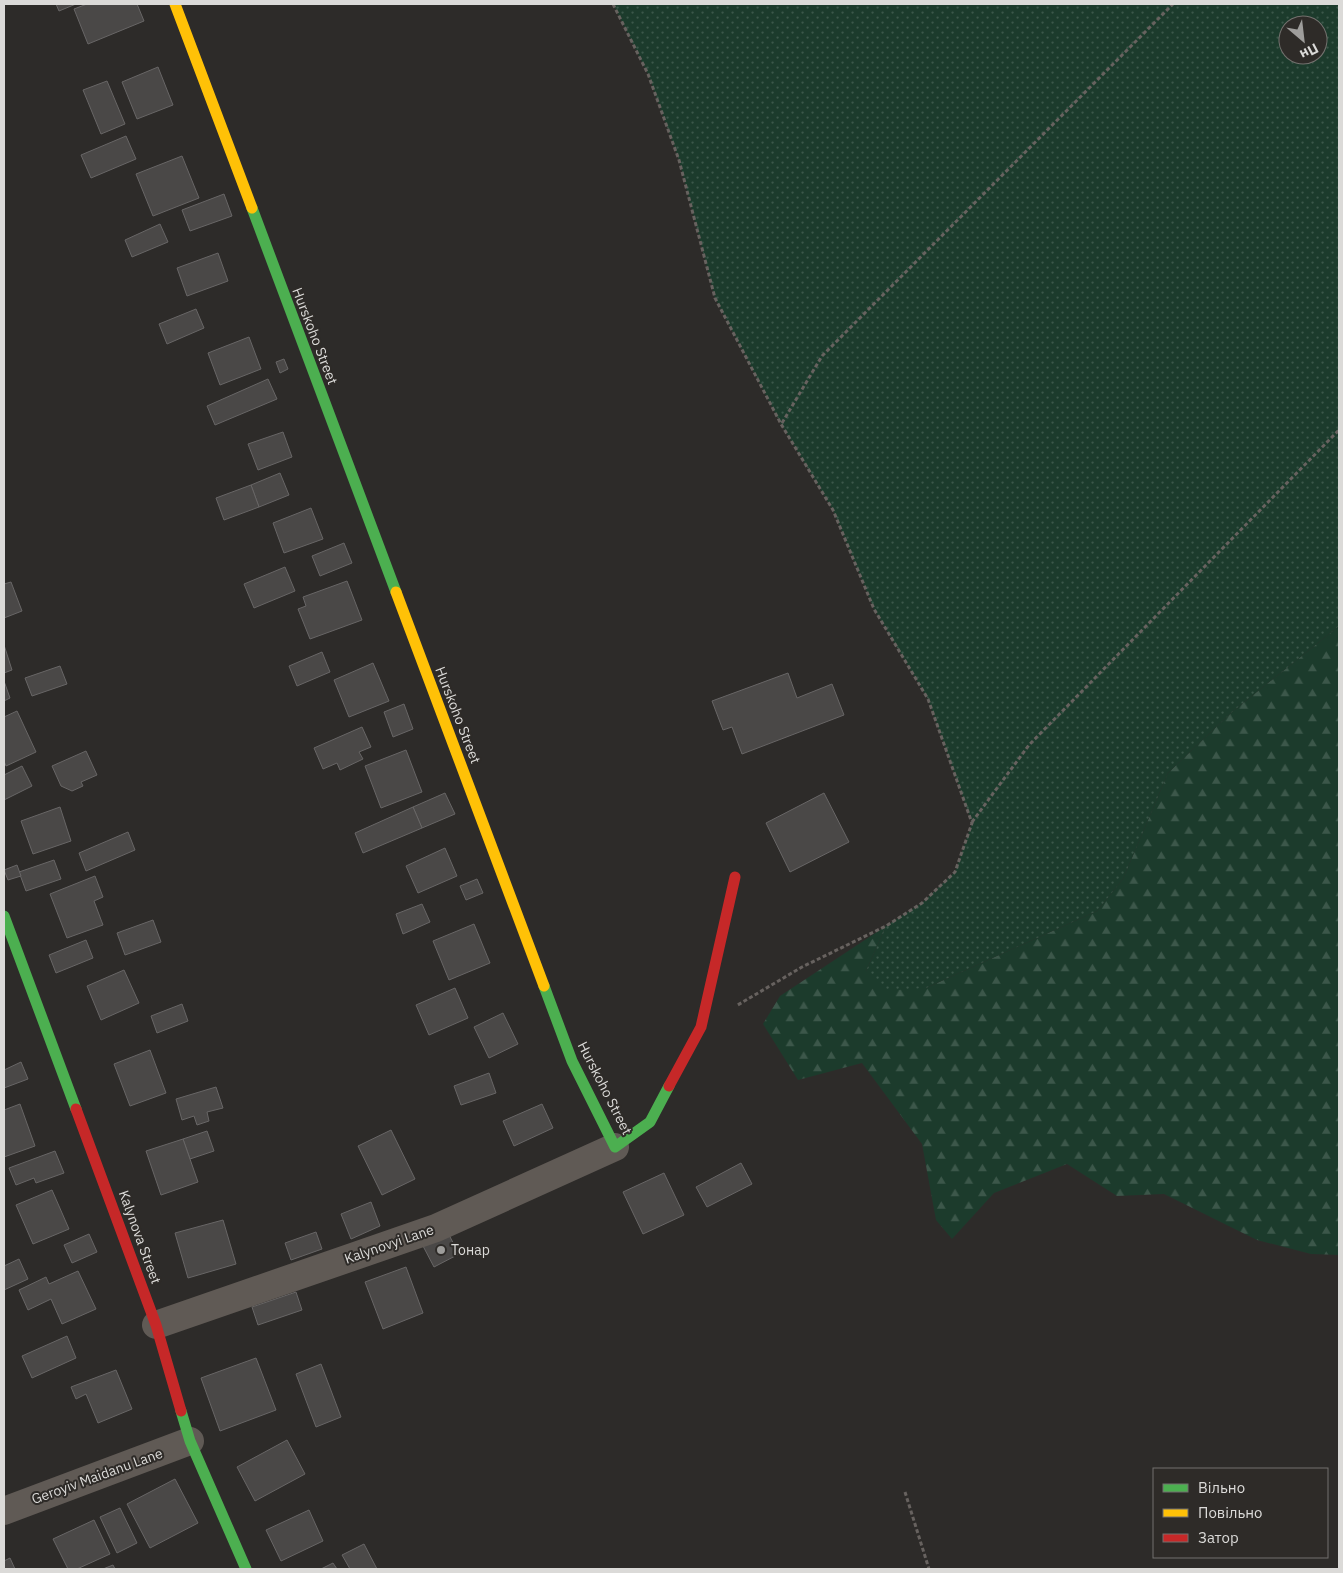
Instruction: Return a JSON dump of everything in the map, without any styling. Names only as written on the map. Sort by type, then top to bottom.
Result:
[{"type":"street","name":"Hurskoho Street","points":[[175,4],[572,1061],[615,1147],[650,1122],[701,1027],[735,877]]},
{"type":"street","name":"Kalynova Street","points":[[4,916],[156,1325],[190,1441],[246,1569]]},
{"type":"street","name":"Kalynovyi Lane","points":[[156,1325],[436,1228],[615,1147]]},
{"type":"street","name":"Geroyiv Maidanu Lane","points":[[4,1511],[190,1441]]},
{"type":"path","points":[[613,4],[648,74],[679,160],[715,298],[781,424],[833,510],[874,609],[928,699],[972,823]]},
{"type":"path","points":[[781,424],[822,356],[1173,4]]},
{"type":"path","points":[[701,1027],[802,967],[886,926],[922,903],[955,872],[972,823],[1029,745],[1339,430]]},
{"type":"path","points":[[905,1492],[928,1569]]},
{"type":"green space","points":[[613,4],[1339,4],[1339,626],[1232,712],[1168,773],[1123,879],[1097,911],[926,988],[883,991],[866,971],[886,926],[922,903],[955,872],[972,823],[928,699],[874,609],[833,510],[781,424],[715,298],[679,160],[648,74]]},
{"type":"green space","points":[[1339,626],[1339,1255],[1311,1254],[1257,1240],[1164,1194],[1117,1196],[1067,1164],[994,1193],[952,1239],[936,1220],[922,1144],[862,1063],[798,1080],[763,1024],[780,996],[886,926],[866,971],[926,988],[1097,911],[1123,879],[1168,773],[1232,712]]},
{"type":"building","points":[[56,4],[76,4],[59,11]]},
{"type":"building","points":[[87,4],[137,4],[144,21],[88,44],[74,9]]},
{"type":"building","points":[[158,67],[173,105],[137,119],[122,82]]},
{"type":"building","points":[[107,81],[125,124],[101,134],[83,90]]},
{"type":"building","points":[[126,136],[136,159],[91,178],[81,155]]},
{"type":"building","points":[[182,156],[199,198],[153,216],[136,174]]},
{"type":"building","points":[[224,194],[232,216],[190,231],[182,210]]},
{"type":"building","points":[[160,224],[168,242],[132,257],[125,240]]},
{"type":"building","points":[[218,253],[228,281],[187,296],[177,268]]},
{"type":"building","points":[[196,309],[204,328],[167,344],[159,324]]},
{"type":"building","points":[[249,337],[261,369],[220,385],[208,353]]},
{"type":"building","points":[[284,359],[288,369],[280,373],[276,362]]},
{"type":"building","points":[[268,379],[277,399],[215,425],[207,406]]},
{"type":"building","points":[[283,432],[292,457],[258,470],[248,444]]},
{"type":"building","points":[[280,473],[289,495],[259,507],[251,485]]},
{"type":"building","points":[[251,485],[259,507],[224,520],[216,498]]},
{"type":"building","points":[[311,508],[323,539],[284,553],[273,523]]},
{"type":"building","points":[[344,543],[352,563],[320,576],[312,556]]},
{"type":"building","points":[[285,567],[295,591],[254,608],[244,584]]},
{"type":"building","points":[[347,581],[362,620],[310,639],[298,609],[306,606],[303,597]]},
{"type":"building","points":[[11,582],[22,611],[4,618],[4,584]]},
{"type":"building","points":[[4,645],[12,670],[4,673]]},
{"type":"building","points":[[322,652],[330,672],[297,686],[289,666]]},
{"type":"building","points":[[373,663],[389,701],[349,717],[334,680]]},
{"type":"building","points":[[60,666],[67,684],[32,696],[25,678]]},
{"type":"building","points":[[788,673],[797,698],[832,684],[844,715],[742,754],[732,727],[723,730],[712,701]]},
{"type":"building","points":[[4,681],[10,698],[4,701]]},
{"type":"building","points":[[404,704],[413,729],[393,737],[384,712]]},
{"type":"building","points":[[17,711],[36,752],[6,766],[4,761],[4,717]]},
{"type":"building","points":[[362,727],[371,747],[359,752],[363,759],[340,770],[337,763],[323,769],[314,748]]},
{"type":"building","points":[[406,750],[422,792],[381,808],[365,766]]},
{"type":"building","points":[[86,751],[97,775],[81,782],[83,786],[72,791],[61,786],[52,766]]},
{"type":"building","points":[[22,766],[32,786],[4,800],[4,775]]},
{"type":"building","points":[[445,793],[455,814],[422,828],[413,807]]},
{"type":"building","points":[[824,793],[849,842],[790,872],[766,823]]},
{"type":"building","points":[[60,807],[71,841],[33,854],[21,821]]},
{"type":"building","points":[[413,807],[422,828],[363,853],[355,833]]},
{"type":"building","points":[[128,832],[135,850],[86,871],[79,853]]},
{"type":"building","points":[[445,848],[457,876],[418,893],[406,866]]},
{"type":"building","points":[[54,860],[61,879],[26,891],[19,872]]},
{"type":"building","points":[[17,865],[21,876],[8,880],[4,870]]},
{"type":"building","points":[[95,876],[103,897],[94,901],[103,925],[67,938],[50,894]]},
{"type":"building","points":[[477,879],[483,893],[466,900],[460,886]]},
{"type":"building","points":[[422,904],[430,922],[403,934],[396,914]]},
{"type":"building","points":[[153,920],[161,942],[125,955],[117,933]]},
{"type":"building","points":[[474,924],[490,963],[449,980],[433,941]]},
{"type":"building","points":[[86,940],[93,958],[56,973],[49,955]]},
{"type":"building","points":[[124,970],[139,1003],[101,1020],[87,986]]},
{"type":"building","points":[[455,988],[468,1018],[429,1035],[416,1005]]},
{"type":"building","points":[[182,1004],[188,1021],[157,1033],[151,1016]]},
{"type":"building","points":[[503,1013],[518,1044],[489,1058],[474,1027]]},
{"type":"building","points":[[150,1050],[166,1093],[130,1106],[114,1064]]},
{"type":"building","points":[[21,1062],[28,1079],[4,1088],[4,1070]]},
{"type":"building","points":[[489,1073],[496,1093],[461,1105],[454,1086]]},
{"type":"building","points":[[216,1087],[223,1108],[207,1112],[209,1121],[197,1125],[194,1116],[182,1120],[176,1099]]},
{"type":"building","points":[[20,1104],[35,1146],[4,1157],[4,1110]]},
{"type":"building","points":[[542,1104],[553,1128],[514,1146],[503,1121]]},
{"type":"building","points":[[391,1130],[415,1179],[382,1195],[358,1146]]},
{"type":"building","points":[[207,1131],[214,1151],[190,1159],[183,1139]]},
{"type":"building","points":[[183,1139],[198,1182],[161,1195],[146,1151]]},
{"type":"building","points":[[55,1151],[64,1173],[36,1183],[34,1178],[16,1185],[9,1168]]},
{"type":"building","points":[[741,1163],[752,1184],[707,1207],[696,1187]]},
{"type":"building","points":[[664,1173],[684,1215],[643,1234],[623,1192]]},
{"type":"building","points":[[52,1190],[69,1229],[33,1244],[16,1205]]},
{"type":"building","points":[[371,1202],[380,1226],[351,1239],[341,1214]]},
{"type":"building","points":[[223,1220],[236,1264],[188,1278],[175,1233]]},
{"type":"building","points":[[316,1232],[322,1249],[291,1260],[285,1243]]},
{"type":"building","name":"Тонар","points":[[448,1233],[459,1254],[434,1267],[423,1246]]},
{"type":"building","points":[[89,1234],[97,1252],[72,1263],[64,1245]]},
{"type":"building","points":[[19,1259],[28,1279],[4,1290],[4,1266]]},
{"type":"building","points":[[406,1267],[423,1313],[383,1329],[365,1282]]},
{"type":"building","points":[[78,1271],[96,1309],[62,1324],[51,1299],[28,1310],[19,1290],[46,1277],[49,1284]]},
{"type":"building","points":[[296,1292],[302,1310],[258,1325],[252,1307]]},
{"type":"building","points":[[67,1336],[76,1358],[32,1378],[22,1356]]},
{"type":"building","points":[[256,1358],[276,1410],[220,1431],[201,1378]]},
{"type":"building","points":[[321,1364],[341,1417],[316,1427],[296,1374]]},
{"type":"building","points":[[116,1370],[132,1409],[98,1423],[86,1394],[76,1399],[71,1387]]},
{"type":"building","points":[[287,1440],[305,1474],[255,1501],[237,1467]]},
{"type":"building","points":[[175,1479],[198,1523],[150,1548],[127,1504]]},
{"type":"building","points":[[120,1508],[137,1543],[117,1553],[100,1517]]},
{"type":"building","points":[[309,1510],[323,1541],[281,1561],[266,1530]]},
{"type":"building","points":[[94,1520],[110,1554],[77,1569],[68,1569],[53,1539]]},
{"type":"building","points":[[364,1544],[377,1569],[350,1569],[342,1555]]},
{"type":"building","points":[[10,1558],[15,1569],[4,1569],[4,1561]]},
{"type":"building","points":[[333,1563],[337,1569],[321,1569]]},
{"type":"building","points":[[113,1565],[115,1569],[103,1569]]},
{"type":"traffic: fast","points":[[252,208],[396,592]]},
{"type":"traffic: fast","points":[[4,916],[76,1109]]},
{"type":"traffic: fast","points":[[544,986],[572,1061],[615,1147],[650,1122],[669,1086]]},
{"type":"traffic: fast","points":[[181,1411],[190,1441],[246,1569]]},
{"type":"traffic: slow","points":[[175,4],[252,208]]},
{"type":"traffic: slow","points":[[396,592],[544,986]]},
{"type":"traffic: jam","points":[[669,1086],[701,1027],[735,877]]},
{"type":"traffic: jam","points":[[76,1109],[156,1325],[181,1411]]},
{"type":"place","name":"Тонар","points":[[441,1250]]}]
